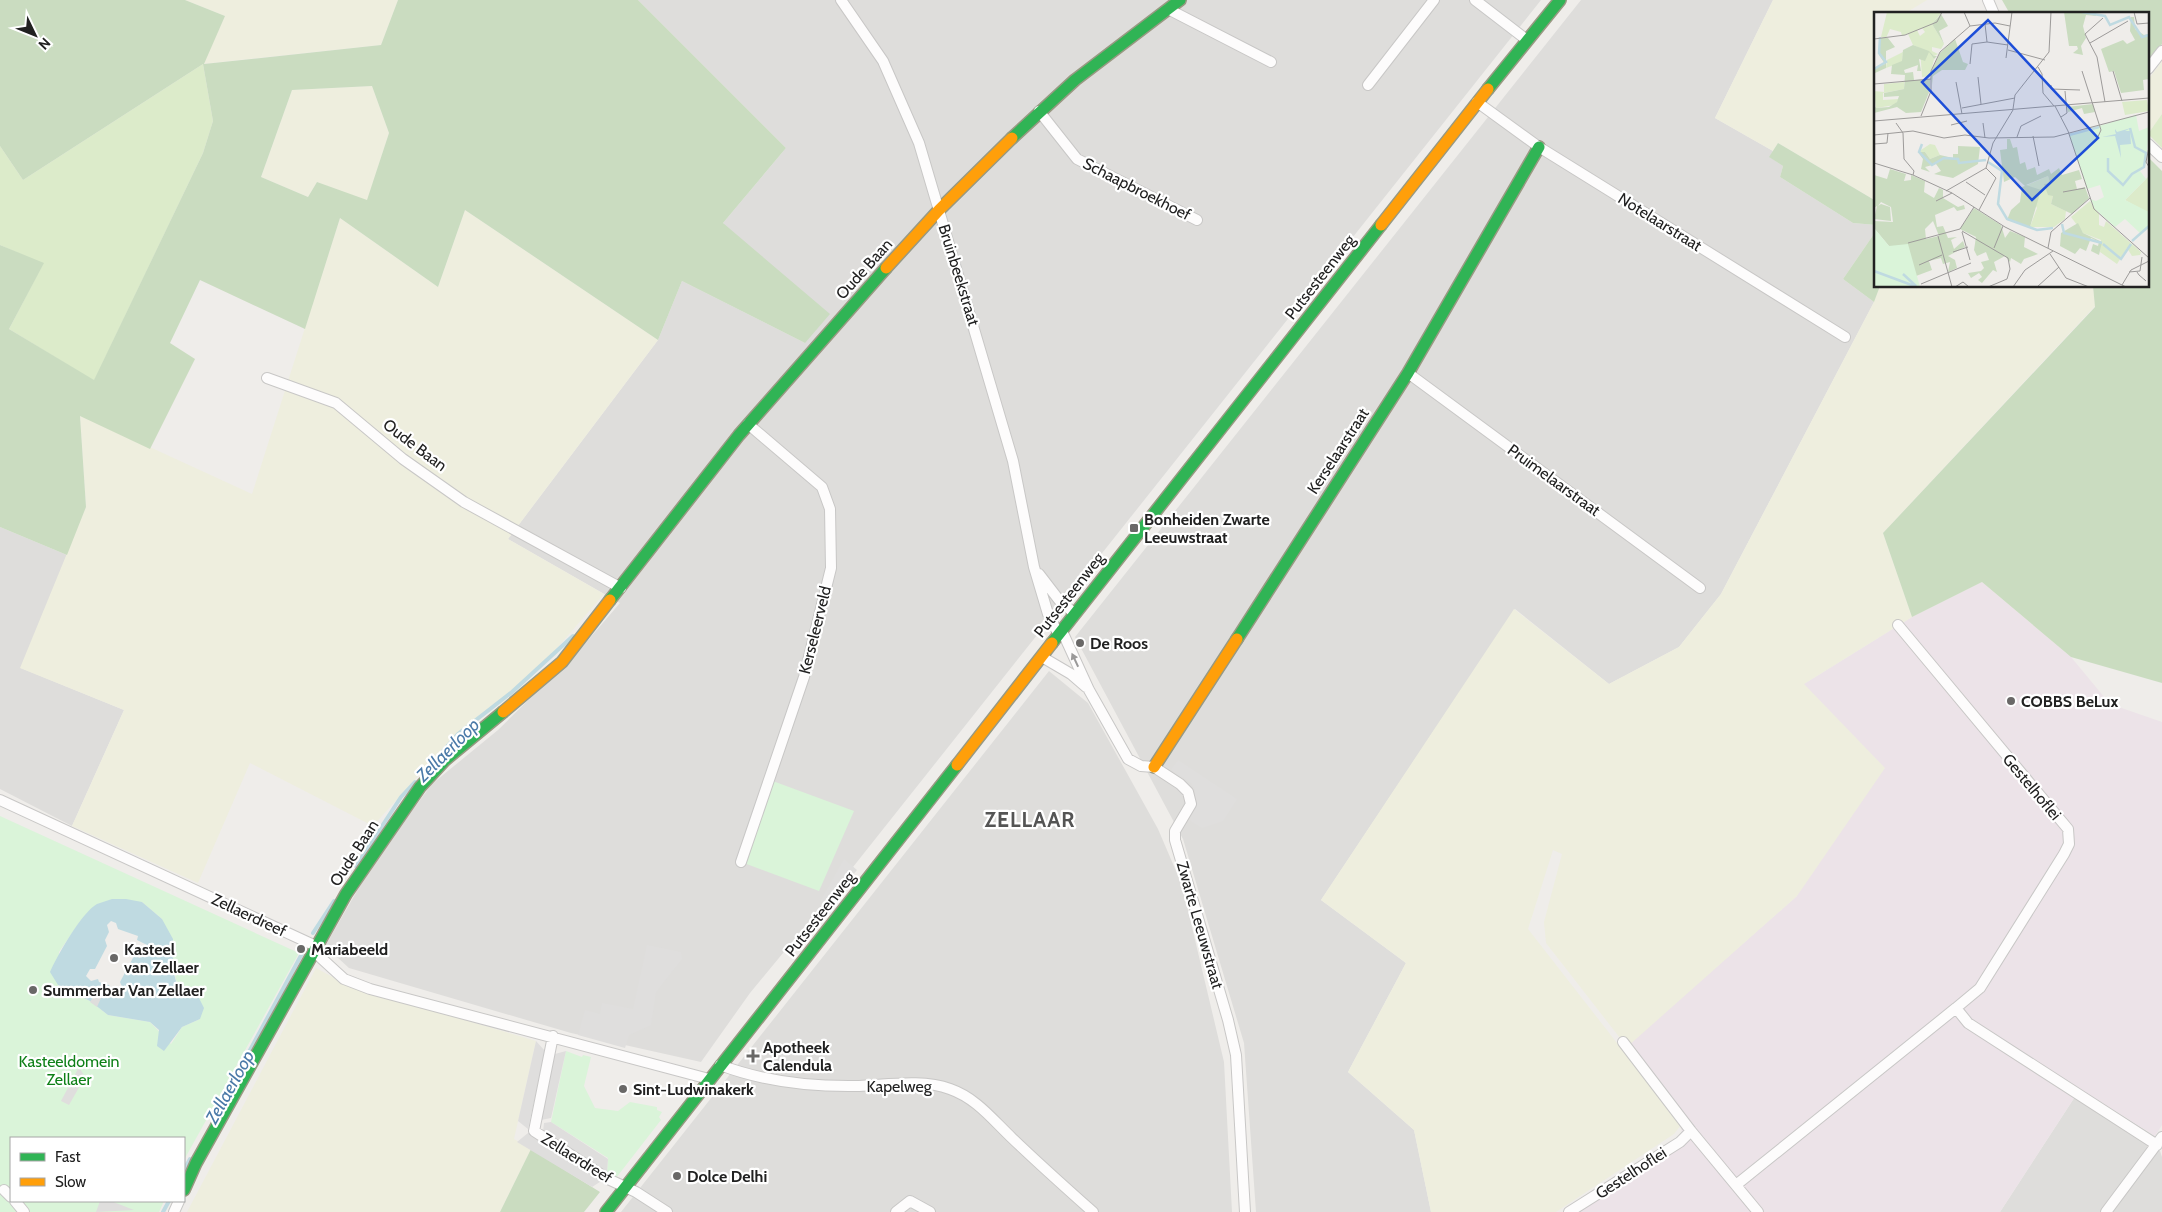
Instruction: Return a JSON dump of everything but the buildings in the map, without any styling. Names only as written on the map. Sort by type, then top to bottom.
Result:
[{"type":"street","name":"Bruinbeekstraat","points":[[841,0],[883,61],[919,143],[1014,462],[1034,567],[1048,614],[1060,633]]},
{"type":"street","name":"Oude Baan","points":[[185,1188],[196,1163],[346,894],[420,787],[445,760],[562,662],[748,424],[938,210],[1039,111],[1075,80],[1180,0]]},
{"type":"street","points":[[1368,85],[1434,0]]},
{"type":"street","points":[[1475,0],[1527,40]]},
{"type":"street","name":"Putsesteenweg","points":[[606,1212],[1477,102],[1560,0]]},
{"type":"street","points":[[1988,0],[1993,12]]},
{"type":"street","points":[[1168,9],[1271,62]]},
{"type":"street","points":[[2150,66],[2162,50]]},
{"type":"street","name":"Notelaarstraat","points":[[1477,102],[1539,147],[1845,337]]},
{"type":"street","name":"Schaapbroekhoef","points":[[1039,111],[1078,159],[1197,220]]},
{"type":"street","points":[[2150,146],[2162,156]]},
{"type":"street","name":"Kerselaarstraat","points":[[1154,767],[1408,373],[1539,147]]},
{"type":"street","name":"Pruimelaarstraat","points":[[1408,373],[1700,588]]},
{"type":"street","name":"Oude Baan","points":[[267,378],[336,403],[402,459],[464,502],[621,588]]},
{"type":"street","name":"Kerseleerveld","points":[[741,862],[804,677],[831,568],[830,509],[822,487],[748,424]]},
{"type":"street","name":"Bruinbeekstraat","points":[[1034,567],[1050,590],[1076,614]]},
{"type":"street","name":"Gestelhoflei","points":[[1736,1185],[1980,988],[2064,854],[2070,838],[2068,829],[1898,625]]},
{"type":"street","name":"Zwarte Leeuwstraat","points":[[1060,633],[1089,690],[1128,759],[1141,766],[1154,767],[1180,784],[1188,792],[1191,804],[1176,831],[1175,840],[1236,1054],[1245,1212]]},
{"type":"street","name":"Zwarte Leeuwstraat","points":[[1042,657],[1071,674],[1089,690]]},
{"type":"street","name":"Zellaerdreef","points":[[0,800],[318,947]]},
{"type":"street","points":[[318,947],[320,957],[344,979],[402,998],[710,1079]]},
{"type":"street","points":[[1956,1008],[1968,1023],[2160,1141],[2106,1212]]},
{"type":"street","name":"Zellaerdreef","points":[[552,1036],[534,1131],[608,1179],[626,1187],[667,1212]]},
{"type":"street","points":[[1623,1042],[1691,1131],[1758,1212]]},
{"type":"street","name":"Kapelweg","points":[[720,1065],[757,1078],[793,1084],[854,1086],[918,1085],[948,1088],[972,1100],[985,1110],[1012,1138],[1094,1212]]},
{"type":"street","name":"Gestelhoflei","points":[[1569,1212],[1680,1142],[1691,1131]]},
{"type":"street","points":[[896,1212],[910,1201],[930,1212]]},
{"type":"street","points":[[16,1202],[24,1212]]},
{"type":"shaded area","points":[[638,0],[1541,0],[830,896],[750,993],[701,1062],[571,1033],[349,968],[325,946],[375,860],[432,784],[498,730],[583,646],[620,603],[508,539],[658,340],[682,281],[805,343],[723,223],[786,148]]},
{"type":"shaded area","points":[[1581,0],[1773,0],[1715,118],[1773,151],[1770,157],[1783,166],[1780,177],[1853,223],[1874,225],[1874,234],[1843,279],[1874,302],[1721,594],[1679,647],[1609,684],[1515,609],[1321,900],[1406,963],[1348,1072],[1414,1130],[1431,1212],[1256,1212],[1244,1043],[1183,839],[1075,637]]},
{"type":"shaded area","points":[[0,527],[67,555],[21,668],[124,710],[72,826],[0,789]]},
{"type":"shaded area","points":[[1982,582],[2071,657],[2110,704],[2162,722],[2162,1125],[2155,1136],[2080,1089],[2000,1212],[1578,1212],[1683,1145],[1681,1125],[1622,1050],[1797,896],[1804,684],[1912,617]]},
{"type":"shaded area","points":[[1049,671],[1088,703],[1158,829],[1182,885],[1224,1062],[1232,1212],[621,1212]]},
{"type":"shaded area","points":[[1178,760],[1237,799],[1223,821],[1202,828],[1189,820],[1195,808],[1195,790],[1191,783],[1171,770]]},
{"type":"shaded area","points":[[844,859],[857,870],[828,906],[821,900]]},
{"type":"shaded area","points":[[647,945],[681,952],[682,959],[656,992],[651,1025],[629,1035],[625,1048],[578,1035],[585,1010],[600,1014],[602,1003],[633,1009]]},
{"type":"shaded area","points":[[536,1041],[545,1051],[528,1129],[518,1121]]},
{"type":"shaded area","points":[[566,1051],[551,1118],[541,1120],[555,1054]]},
{"type":"shaded area","points":[[79,1067],[85,1077],[69,1105],[61,1101]]},
{"type":"shaded area","points":[[2080,1089],[2155,1136],[2162,1157],[2162,1212],[2000,1212]]},
{"type":"shaded area","points":[[551,1122],[608,1159],[607,1172],[543,1132],[544,1123]]},
{"type":"shaded area","points":[[528,1133],[603,1180],[592,1187],[517,1142]]},
{"type":"shaded area","points":[[100,1202],[114,1202],[134,1210],[96,1212]]},
{"type":"green space","points":[[0,0],[185,0],[225,16],[204,64],[381,45],[398,0],[638,0],[786,148],[723,223],[830,314],[805,343],[682,281],[658,340],[465,210],[438,287],[340,218],[305,329],[200,280],[170,343],[195,359],[150,449],[80,416],[86,507],[67,555],[0,527],[0,245],[44,263],[9,329],[94,380],[203,153],[213,121],[203,64],[23,180],[0,146]],"holes":[[[372,86],[389,133],[367,200],[317,182],[308,197],[261,177],[292,90]]]},
{"type":"green space","points":[[185,0],[398,0],[381,45],[203,64],[225,16]]},
{"type":"green space","points":[[1773,0],[1927,0],[1907,12],[1874,12],[1874,200],[1778,143],[1773,151],[1715,118]]},
{"type":"green space","points":[[2002,0],[2162,0],[2162,44],[2150,59],[2150,12],[2009,12]]},
{"type":"green space","points":[[2162,61],[2162,114],[2150,131],[2150,77]]},
{"type":"green space","points":[[203,64],[213,121],[203,153],[94,381],[9,329],[43,264],[0,245],[0,146],[23,180]]},
{"type":"green space","points":[[372,86],[389,133],[367,201],[317,182],[308,197],[261,177],[292,90]]},
{"type":"green space","points":[[2162,114],[2162,148],[2150,136],[2150,131]]},
{"type":"green space","points":[[1778,143],[1874,200],[1874,225],[1853,223],[1780,177],[1783,166],[1769,157]]},
{"type":"green space","points":[[2150,159],[2162,171],[2162,683],[2071,657],[1982,582],[1912,617],[1883,533],[2095,307],[2093,288],[2150,288]]},
{"type":"green space","points":[[465,210],[658,340],[508,539],[604,594],[537,671],[445,746],[373,826],[250,763],[198,883],[72,826],[124,710],[20,668],[86,507],[80,415],[252,494],[340,218],[438,287]]},
{"type":"green space","points":[[1874,234],[1874,288],[1879,288],[1874,302],[1843,279]]},
{"type":"green space","points":[[1879,288],[2093,288],[2095,306],[1883,533],[1912,617],[1804,684],[1885,768],[1797,896],[1627,1047],[1546,943],[1544,922],[1562,854],[1553,850],[1528,929],[1681,1125],[1674,1134],[1556,1212],[1431,1212],[1414,1130],[1348,1072],[1406,963],[1321,900],[1514,609],[1609,684],[1679,647],[1721,594],[1874,302]]},
{"type":"green space","points":[[770,780],[854,811],[819,891],[741,862]]},
{"type":"green space","name":"Kasteeldomein Zellaer","points":[[0,816],[299,953],[185,1158],[185,1137],[10,1137],[10,1202],[164,1202],[159,1212],[0,1212]],"holes":[[[142,902],[162,919],[177,985],[183,989],[200,1019],[182,1027],[171,1044],[150,1022],[108,1015],[90,1001],[58,985],[59,952],[81,920]]]},
{"type":"green space","points":[[316,968],[349,986],[536,1041],[514,1139],[531,1149],[500,1212],[187,1212]]},
{"type":"green space","points":[[566,1051],[582,1057],[583,1055],[591,1057],[584,1086],[595,1108],[618,1111],[630,1102],[657,1107],[657,1110],[662,1112],[659,1117],[661,1120],[616,1178],[607,1172],[608,1158],[551,1122]]},
{"type":"green space","points":[[531,1149],[600,1192],[584,1212],[500,1212]]},
{"type":"water","points":[[112,899],[142,902],[162,919],[173,939],[173,970],[177,985],[184,989],[195,990],[204,1008],[200,1019],[182,1027],[164,1051],[157,1046],[159,1030],[150,1022],[108,1015],[90,1001],[58,985],[50,972],[64,946],[84,916],[97,904]],"holes":[[[111,921],[116,923],[118,929],[138,936],[137,940],[147,945],[140,958],[134,956],[120,982],[123,989],[120,993],[113,993],[109,985],[99,982],[98,979],[91,981],[86,976],[90,969],[95,969],[107,946],[105,940],[109,932],[107,925]]]},
{"type":"pier","points":[[102,983],[106,985],[97,1007],[90,1002]]},
{"type":"waterway","name":"Zellaerloop","points":[[437,758],[458,734],[512,692],[573,636]]},
{"type":"waterway","name":"Zellaerloop","points":[[356,866],[401,797],[415,782]]},
{"type":"waterway","name":"Zellaerloop","points":[[313,933],[334,901]]},
{"type":"waterway","name":"Zellaerloop","points":[[249,1052],[304,950]]},
{"type":"waterway","name":"Zellaerloop","points":[[185,1168],[190,1159]]},
{"type":"waterway","name":"Zellaerloop","points":[[163,1212],[168,1202]]},
{"type":"traffic: fast","points":[[1012,138],[1075,80],[1180,0]]},
{"type":"traffic: fast","points":[[1488,89],[1560,0]]},
{"type":"traffic: fast","points":[[1237,639],[1408,373],[1539,147]]},
{"type":"traffic: fast","points":[[1052,643],[1381,225]]},
{"type":"traffic: fast","points":[[610,600],[739,435],[886,268]]},
{"type":"traffic: fast","points":[[185,1188],[196,1163],[346,894],[420,787],[445,760],[503,712]]},
{"type":"traffic: fast","points":[[606,1212],[957,765]]},
{"type":"traffic: slow","points":[[1381,225],[1488,89]]},
{"type":"traffic: slow","points":[[886,268],[939,210],[1012,138]]},
{"type":"traffic: slow","points":[[503,712],[562,662],[610,600]]},
{"type":"traffic: slow","points":[[1154,767],[1237,639]]},
{"type":"traffic: slow","points":[[957,765],[1052,643]]},
{"type":"place","name":"Bonheiden Zwarte Leeuwstraat","points":[[1134,528]]},
{"type":"place","name":"De Roos","points":[[1080,643]]},
{"type":"place","name":"COBBS BeLux","points":[[2011,701]]},
{"type":"place","name":"Mariabeeld","points":[[301,949]]},
{"type":"place","name":"Kasteel van Zellaer","points":[[114,958]]},
{"type":"place","name":"Summerbar Van Zellaer","points":[[33,990]]},
{"type":"place","name":"Apotheek Calendula","points":[[753,1056]]},
{"type":"place","name":"Sint-Ludwinakerk","points":[[623,1089]]},
{"type":"place","name":"Dolce Delhi","points":[[677,1176]]},
{"type":"district","name":"ZELLAAR","points":[[1030,819]]}]
